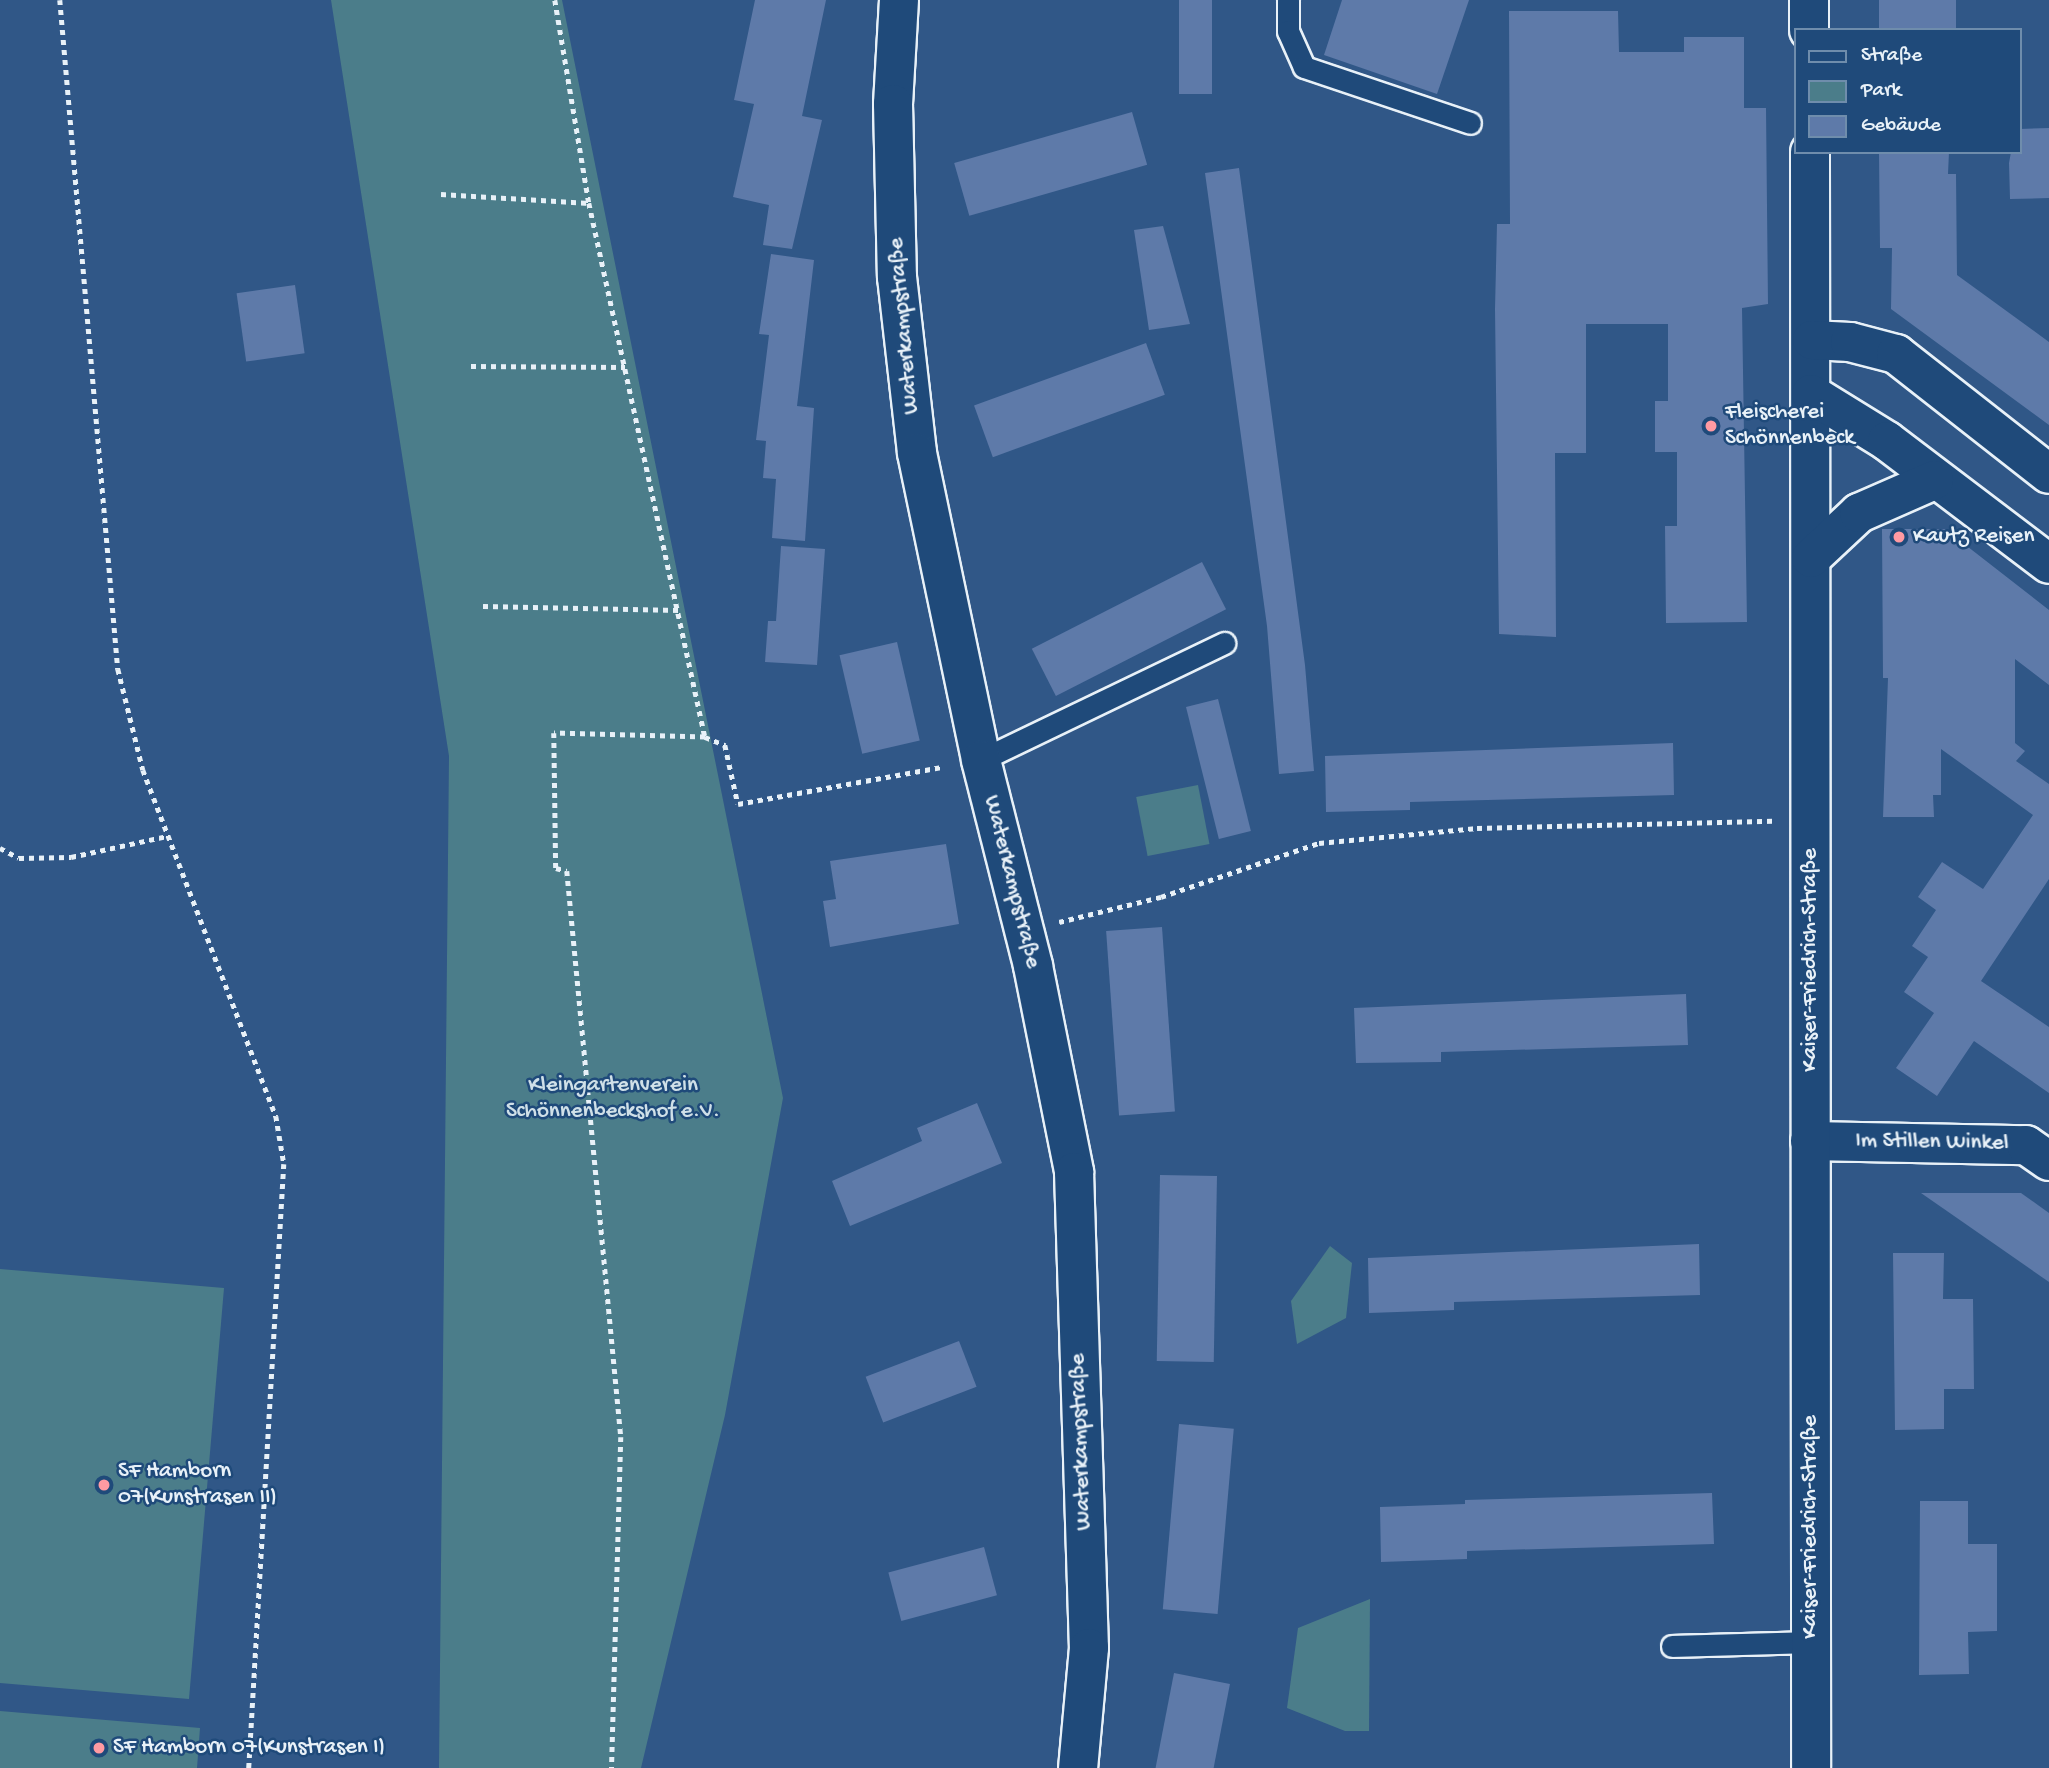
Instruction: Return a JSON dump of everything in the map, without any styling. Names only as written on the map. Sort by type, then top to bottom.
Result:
[{"type":"street","name":"Waterkampstraße","points":[[899,0],[893,104],[897,277],[917,453],[981,760],[1025,932],[1074,1172],[1088,1648],[1078,1768]]},
{"type":"street","points":[[1809,0],[1809,28]]},
{"type":"street","name":"Kaiser-Friedrich-Straße","points":[[1810,154],[1811,1768]]},
{"type":"street","points":[[1812,340],[1850,342],[1896,354],[2049,474]]},
{"type":"street","points":[[1811,394],[1887,441],[1934,480],[2049,564]]},
{"type":"street","points":[[1811,558],[1859,513],[1934,480]]},
{"type":"street","name":"Im Stillen Winkel","points":[[1810,1141],[2025,1145],[2049,1161]]},
{"type":"lane","points":[[1271,0],[1304,67],[1470,122]]},
{"type":"lane","points":[[1288,0],[1288,31]]},
{"type":"lane","points":[[981,760],[1224,643]]},
{"type":"lane","points":[[1672,1646],[1811,1642]]},
{"type":"path","points":[[60,0],[118,669],[143,770],[276,1116],[284,1164],[249,1768]]},
{"type":"path","points":[[555,0],[589,203],[705,737]]},
{"type":"path","points":[[441,194],[589,203]]},
{"type":"path","points":[[471,366],[625,366]]},
{"type":"path","points":[[483,606],[679,610]]},
{"type":"path","points":[[611,1768],[621,1437],[567,871],[556,868],[554,733],[705,737],[725,745],[737,804],[981,760]]},
{"type":"path","points":[[1025,932],[1161,897],[1319,844],[1477,828],[1811,821]]},
{"type":"path","points":[[0,848],[19,858],[71,857],[167,836]]},
{"type":"green space","name":"Kleingartenverein Schönnenbeckshof e.V.","points":[[331,0],[562,0],[783,1098],[725,1415],[641,1768],[439,1768],[449,756]]},
{"type":"green space","points":[[1198,785],[1209,844],[1148,856],[1136,797]]},
{"type":"green space","points":[[1330,1246],[1352,1263],[1346,1318],[1297,1344],[1291,1301]]},
{"type":"green space","name":"SF Hamborn 07(Kunstrasen II)","points":[[0,1269],[224,1288],[189,1699],[0,1683]]},
{"type":"green space","points":[[1370,1599],[1369,1731],[1345,1731],[1287,1708],[1298,1628]]},
{"type":"green space","name":"SF Hamborn 07(Kunstrasen I)","points":[[0,1711],[200,1728],[197,1768],[0,1768]]},
{"type":"building","points":[[755,0],[826,0],[802,116],[822,120],[792,249],[763,245],[769,205],[733,197],[754,104],[734,100]]},
{"type":"building","points":[[1179,0],[1212,0],[1212,94],[1179,94]]},
{"type":"building","points":[[1342,0],[1469,0],[1437,94],[1324,55]]},
{"type":"building","points":[[1879,0],[1956,0],[1956,28],[1879,28]]},
{"type":"building","points":[[1509,11],[1618,11],[1619,52],[1684,52],[1684,37],[1744,37],[1744,108],[1766,108],[1768,304],[1742,308],[1747,622],[1666,623],[1665,526],[1677,526],[1677,452],[1655,452],[1655,401],[1668,401],[1668,324],[1586,324],[1586,453],[1555,453],[1556,637],[1499,634],[1495,309],[1497,224],[1510,224]]},
{"type":"building","points":[[1132,112],[1147,165],[969,216],[954,163]]},
{"type":"building","points":[[2049,128],[2049,198],[2010,199],[2009,163],[2011,154],[2021,154],[2021,129]]},
{"type":"building","points":[[1879,154],[1949,154],[1948,174],[1956,174],[1957,275],[2049,342],[2049,425],[1891,309],[1892,248],[1880,248]]},
{"type":"building","points":[[1239,168],[1305,665],[1314,771],[1279,774],[1267,626],[1205,173]]},
{"type":"building","points":[[1163,226],[1190,324],[1149,330],[1134,230]]},
{"type":"building","points":[[771,254],[814,260],[797,406],[814,408],[805,541],[772,538],[776,479],[763,478],[766,441],[756,440],[769,335],[759,334]]},
{"type":"building","points":[[295,285],[305,353],[246,362],[237,293]]},
{"type":"building","points":[[1146,343],[1165,395],[993,457],[974,406]]},
{"type":"building","points":[[1882,529],[1945,529],[2049,610],[2049,685],[2015,659],[2015,743],[2025,751],[2016,761],[2049,784],[2049,879],[1981,981],[2049,1027],[2049,1093],[1974,1041],[1937,1096],[1896,1068],[1934,1013],[1904,992],[1928,957],[1912,946],[1936,910],[1918,897],[1942,862],[1983,889],[2033,815],[1941,749],[1941,795],[1933,795],[1934,817],[1883,817],[1888,678],[1883,678]]},
{"type":"building","points":[[781,546],[825,549],[817,665],[765,662],[768,621],[776,621]]},
{"type":"building","points":[[1202,562],[1226,609],[1056,696],[1032,649]]},
{"type":"building","points":[[897,642],[920,740],[862,754],[840,655]]},
{"type":"building","points":[[1218,699],[1251,831],[1219,839],[1186,707]]},
{"type":"building","points":[[1673,743],[1674,795],[1410,802],[1410,810],[1326,812],[1325,756]]},
{"type":"building","points":[[946,844],[959,924],[830,947],[823,901],[836,899],[830,861]]},
{"type":"building","points":[[1162,927],[1175,1112],[1119,1115],[1106,931]]},
{"type":"building","points":[[1686,994],[1688,1045],[1441,1052],[1441,1062],[1356,1063],[1354,1008]]},
{"type":"building","points":[[977,1103],[1002,1163],[850,1226],[832,1181],[922,1141],[917,1128]]},
{"type":"building","points":[[1160,1175],[1217,1176],[1214,1362],[1157,1361]]},
{"type":"building","points":[[1921,1193],[2021,1193],[2049,1213],[2049,1282]]},
{"type":"building","points":[[1699,1244],[1700,1295],[1454,1302],[1454,1310],[1369,1313],[1368,1258]]},
{"type":"building","points":[[1893,1253],[1944,1253],[1943,1299],[1973,1299],[1974,1389],[1944,1389],[1944,1429],[1895,1430]]},
{"type":"building","points":[[959,1341],[977,1387],[883,1423],[866,1377]]},
{"type":"building","points":[[1179,1424],[1234,1429],[1218,1614],[1163,1609]]},
{"type":"building","points":[[1712,1493],[1714,1544],[1467,1551],[1467,1559],[1381,1562],[1380,1507],[1465,1504],[1465,1500]]},
{"type":"building","points":[[1920,1501],[1968,1501],[1968,1544],[1997,1544],[1997,1631],[1968,1632],[1969,1674],[1919,1675]]},
{"type":"building","points":[[984,1547],[997,1595],[901,1621],[888,1573]]},
{"type":"building","points":[[1174,1673],[1230,1684],[1214,1768],[1156,1768]]},
{"type":"place","name":"Fleischerei Schönnenbeck","points":[[1711,426]]},
{"type":"place","name":"Kautz Reisen","points":[[1899,537]]},
{"type":"place","name":"SF Hamborn 07(Kunstrasen II)","points":[[104,1485]]},
{"type":"place","name":"SF Hamborn 07(Kunstrasen I)","points":[[99,1748]]}]
